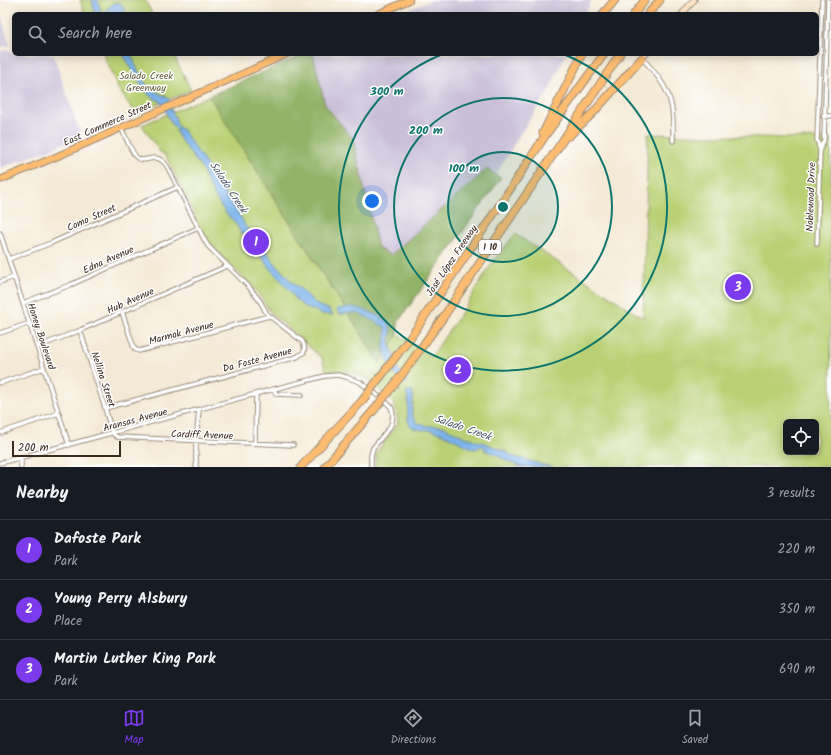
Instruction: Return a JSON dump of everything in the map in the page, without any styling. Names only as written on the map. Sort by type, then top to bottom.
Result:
[{"type":"highway","points":[[606,12],[615,0]]},
{"type":"highway","points":[[636,12],[645,0]]},
{"type":"highway","points":[[650,12],[660,0]]},
{"type":"highway","points":[[531,157],[581,56]]},
{"type":"highway","name":"José López Freeway","points":[[302,467],[362,401],[410,338],[531,157],[603,56]]},
{"type":"highway","name":"I 10","points":[[325,467],[374,410],[444,316],[619,56]]},
{"type":"highway","points":[[559,146],[593,113],[644,56]]},
{"type":"main road","points":[[382,12],[409,0]]},
{"type":"main road","points":[[684,12],[694,0]]},
{"type":"main road","name":"East Commerce Street","points":[[0,180],[58,156],[282,56]]},
{"type":"street","name":"Noblewood Drive","points":[[817,244],[820,150],[817,140],[822,0]]},
{"type":"street","name":"Noblewood Drive","points":[[820,150],[824,140],[828,0]]},
{"type":"street","points":[[644,56],[670,100],[673,141]]},
{"type":"street","points":[[820,70],[831,70]]},
{"type":"street","points":[[818,116],[831,116]]},
{"type":"street","name":"Da Foste Avenue","points":[[105,408],[297,357],[304,352],[305,348],[302,341],[267,314],[254,292],[208,246],[168,166],[162,160],[156,158],[146,160],[137,158],[121,128]]},
{"type":"street","name":"Como Street","points":[[9,259],[51,243],[178,187]]},
{"type":"street","name":"Edna Avenue","points":[[23,303],[70,285],[198,228]]},
{"type":"street","name":"Honey Boulevard","points":[[0,233],[69,445]]},
{"type":"street","name":"Hub Avenue","points":[[37,347],[80,330],[227,266]]},
{"type":"street","points":[[0,282],[14,277]]},
{"type":"street","name":"Marmok Avenue","points":[[122,312],[134,348],[139,351],[269,316]]},
{"type":"street","points":[[0,333],[30,323]]},
{"type":"street","name":"Nellina Street","points":[[80,330],[112,433]]},
{"type":"street","points":[[0,383],[44,368]]},
{"type":"street","name":"Aransas Avenue","points":[[0,463],[274,389],[320,377],[334,375],[360,382],[391,407],[393,413],[392,425],[375,445],[371,455],[370,467]]},
{"type":"street","points":[[274,389],[276,394],[302,395]]},
{"type":"street","points":[[255,444],[256,394]]},
{"type":"street","points":[[196,467],[196,442],[199,410]]},
{"type":"street","points":[[0,433],[59,413]]},
{"type":"street","name":"Cardiff Avenue","points":[[112,433],[117,438],[294,445]]},
{"type":"street","points":[[21,457],[21,467]]},
{"type":"shaded area","points":[[432,0],[592,0],[586,12],[404,12]]},
{"type":"shaded area","points":[[0,12],[10,46],[0,47]]},
{"type":"shaded area","points":[[8,50],[12,53],[12,56],[54,56],[81,136],[0,168],[0,51]]},
{"type":"shaded area","points":[[313,56],[565,56],[548,92],[522,131],[496,175],[487,169],[391,255],[378,248],[353,140],[325,105]]},
{"type":"green space","points":[[80,0],[145,0],[151,12],[84,12]]},
{"type":"green space","name":"Salado Creek Greenway","points":[[104,56],[174,56],[191,90],[136,114],[119,90]]},
{"type":"green space","points":[[299,56],[313,56],[325,105],[353,139],[378,248],[391,255],[487,169],[501,178],[398,322],[398,334],[379,363],[373,352],[209,96]]},
{"type":"green space","points":[[209,96],[379,362],[398,334],[431,357],[464,309],[490,266],[515,234],[643,318],[648,134],[831,139],[831,467],[375,467],[376,454],[398,423],[393,402],[367,379],[340,371],[326,371],[322,358],[271,313],[249,283],[218,253],[202,231],[166,156],[160,152],[142,125]]},
{"type":"water","points":[[92,0],[98,0],[101,12],[95,12]]},
{"type":"water","points":[[116,3],[123,7],[124,12],[105,12],[109,7]]},
{"type":"water","points":[[124,56],[132,56],[147,85],[152,90],[170,100],[171,109],[178,127],[182,129],[227,199],[242,219],[245,226],[256,237],[278,267],[316,304],[330,310],[333,315],[320,314],[315,310],[306,308],[296,300],[271,270],[245,234],[241,233],[234,221],[228,216],[216,199],[202,169],[180,139],[176,131],[177,129],[173,126],[160,101],[150,96],[143,88]]},
{"type":"water","points":[[353,307],[367,311],[389,323],[391,332],[389,342],[397,363],[395,367],[405,376],[407,383],[405,384],[394,374],[388,362],[384,349],[384,342],[386,339],[385,327],[362,315],[356,313],[340,314],[337,310]]},
{"type":"water","points":[[412,390],[412,414],[417,423],[428,426],[442,426],[467,438],[505,451],[512,456],[553,467],[522,467],[509,462],[496,454],[484,450],[486,448],[485,447],[481,446],[474,449],[431,430],[420,430],[414,428],[408,420],[408,401],[406,393]]},
{"type":"place","name":"Dafoste Park","points":[[256,242]]},
{"type":"place","name":"Martin Luther King Park","points":[[738,287]]},
{"type":"place","name":"Young Perry Alsbury","points":[[458,370]]},
{"type":"water label","name":"Salado Creek","points":[[229,187]]},
{"type":"water label","name":"Salado Creek","points":[[463,427]]}]
